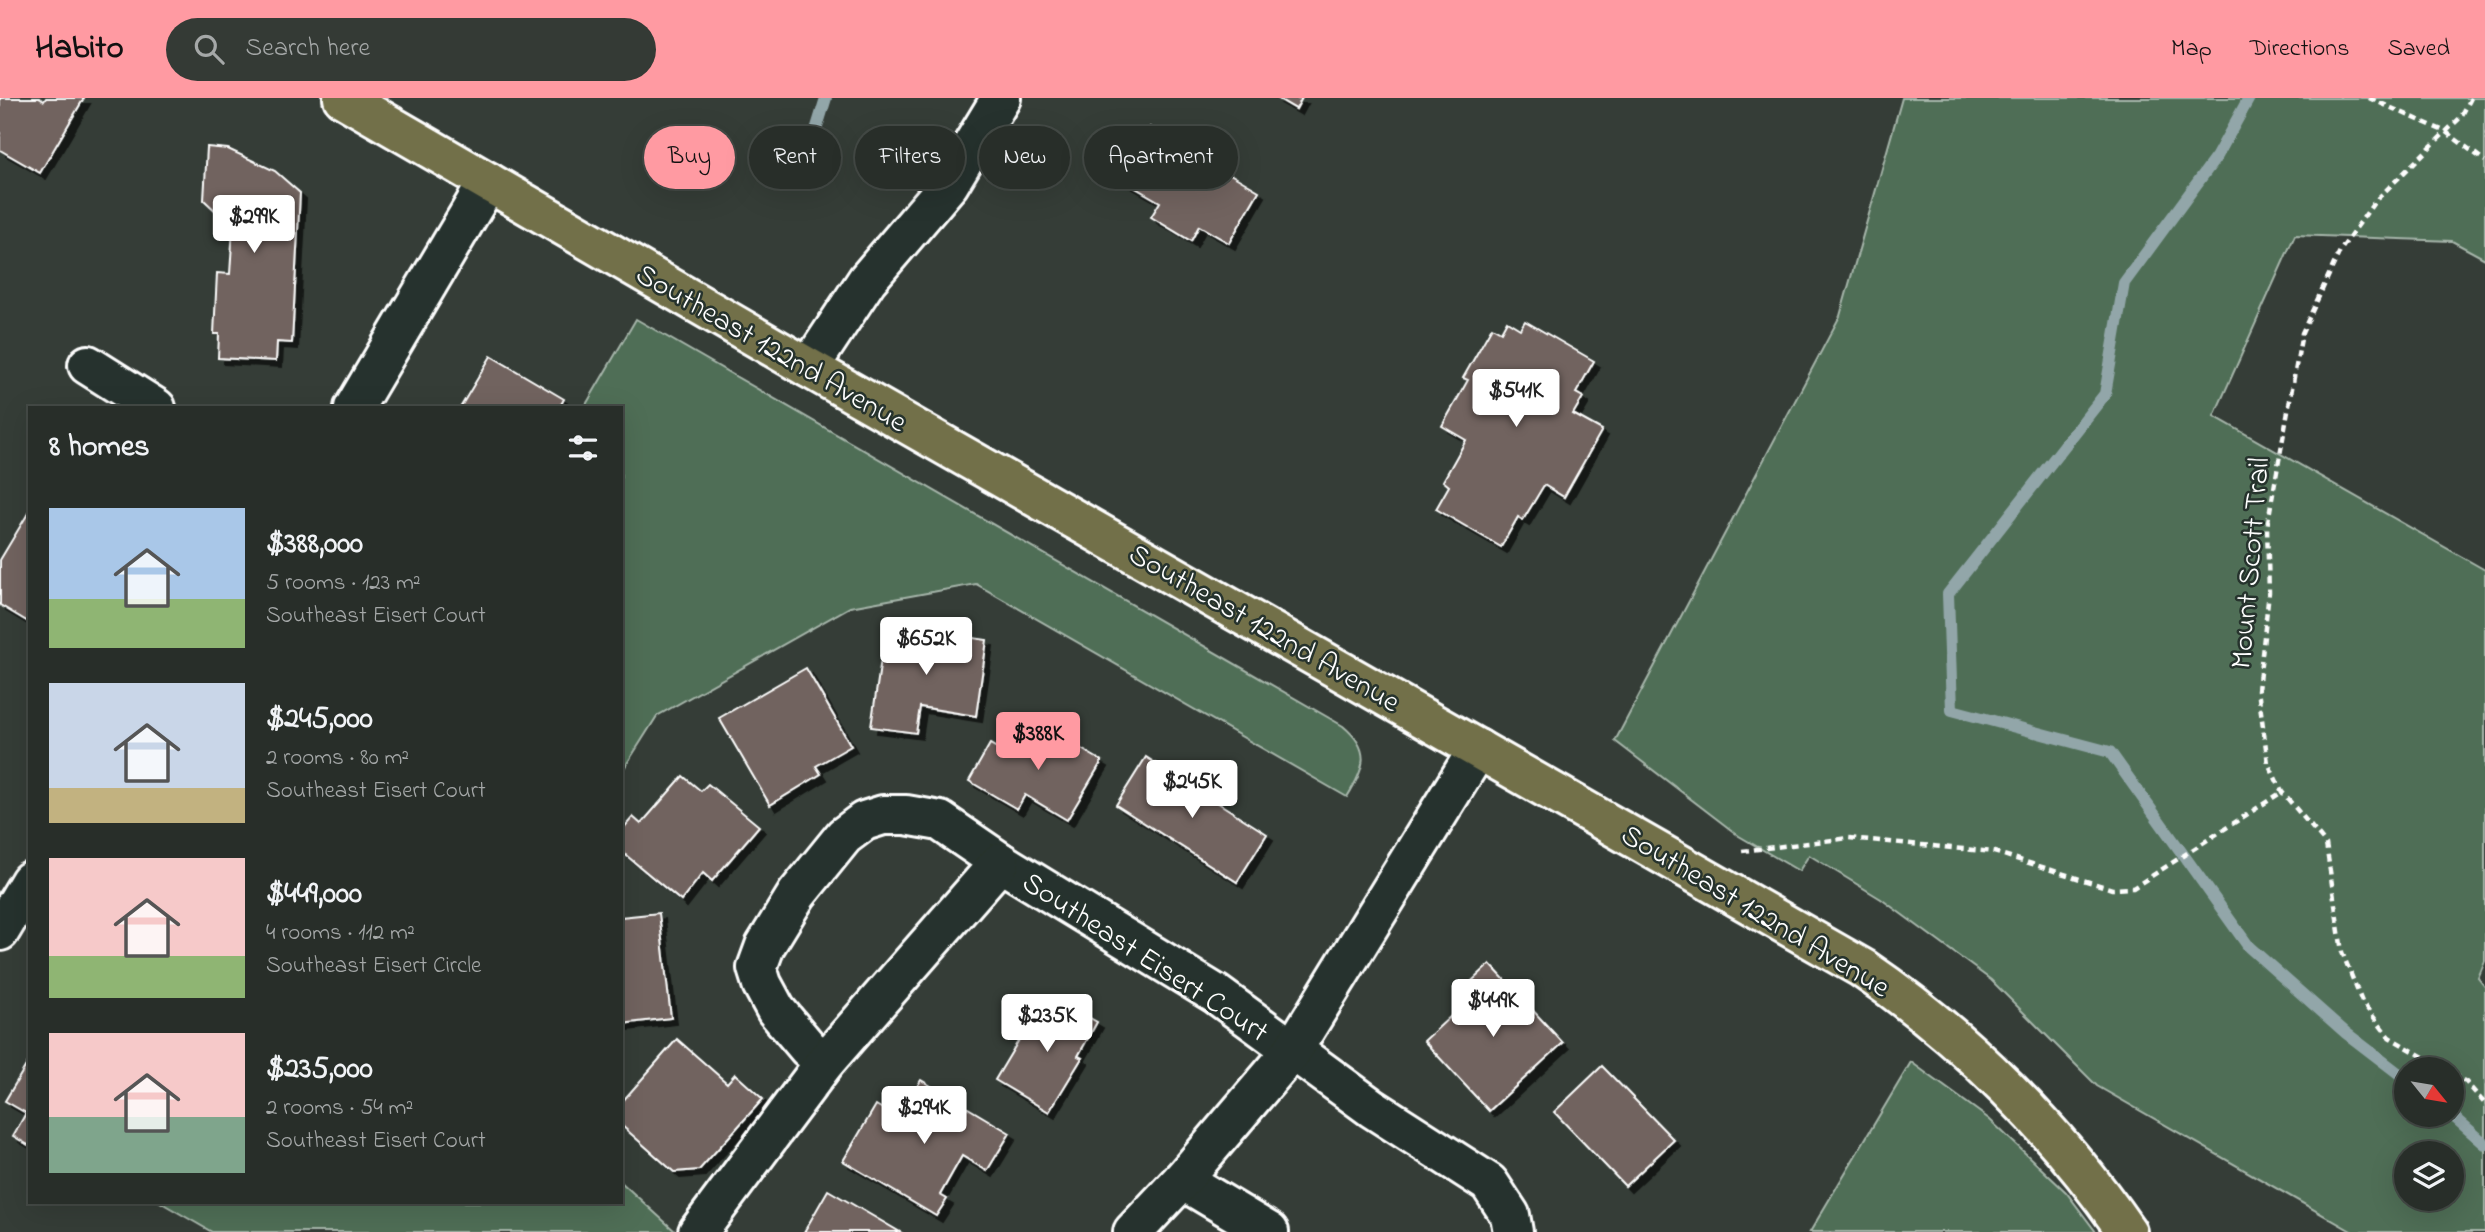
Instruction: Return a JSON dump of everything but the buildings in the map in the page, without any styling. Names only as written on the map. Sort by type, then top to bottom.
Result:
[{"type":"main road","name":"Southeast 122nd Avenue","points":[[343,98],[809,368],[1839,954],[1880,980],[1936,1022],[1996,1078],[2087,1179],[2126,1232]]},
{"type":"street","points":[[809,368],[867,280],[949,184],[1001,98]]},
{"type":"street","points":[[355,406],[488,183]]},
{"type":"street","points":[[88,365],[153,406]]},
{"type":"street","points":[[1133,1232],[1182,1180],[1292,1051],[1478,749]]},
{"type":"street","name":"Southeast Eisert Court","points":[[1000,862],[825,1062],[808,1048],[776,1010],[757,968],[765,946],[797,894],[844,836],[864,821],[883,815],[905,815],[940,821],[1000,862],[1216,993],[1372,1108],[1489,1183],[1510,1215],[1513,1232]]},
{"type":"street","points":[[0,931],[28,884]]},
{"type":"street","points":[[698,1232],[825,1062]]},
{"type":"street","points":[[1182,1180],[1269,1232]]},
{"type":"path","points":[[2369,98],[2446,132],[2485,160]]},
{"type":"path","name":"Mount Scott Trail","points":[[2423,1057],[2389,1037],[2362,1002],[2342,952],[2326,844],[2282,792],[2269,763],[2258,690],[2269,592],[2267,527],[2302,333],[2340,251],[2375,201],[2461,117],[2470,98]]},
{"type":"path","points":[[1719,887],[1742,850],[1849,838],[1994,852],[2112,889],[2133,888],[2282,792]]},
{"type":"path","points":[[2464,1081],[2485,1104]]},
{"type":"green space","points":[[1902,98],[2485,98],[2485,259],[2452,241],[2295,235],[2214,416],[2485,570],[2485,961],[2478,978],[2485,987],[2485,1232],[2353,1232],[2097,1086],[1991,980],[1881,899],[1809,855],[1799,871],[1739,836],[1615,741],[1840,316]]},
{"type":"green space","points":[[636,319],[1343,726],[1362,751],[1363,760],[1358,777],[1347,797],[976,584],[850,607],[657,716],[623,770],[623,406],[585,406]]},
{"type":"green space","points":[[1911,1062],[1989,1119],[2066,1192],[2096,1232],[1810,1232]]},
{"type":"green space","points":[[623,1184],[676,1232],[212,1232],[163,1204],[623,1204]]},
{"type":"waterway","points":[[817,126],[826,98]]},
{"type":"waterway","points":[[2249,98],[2217,156],[2124,283],[2105,394],[1948,594],[1952,710],[2110,752],[2249,947],[2346,1033],[2394,1070]]},
{"type":"waterway","points":[[2464,1126],[2485,1144]]}]
